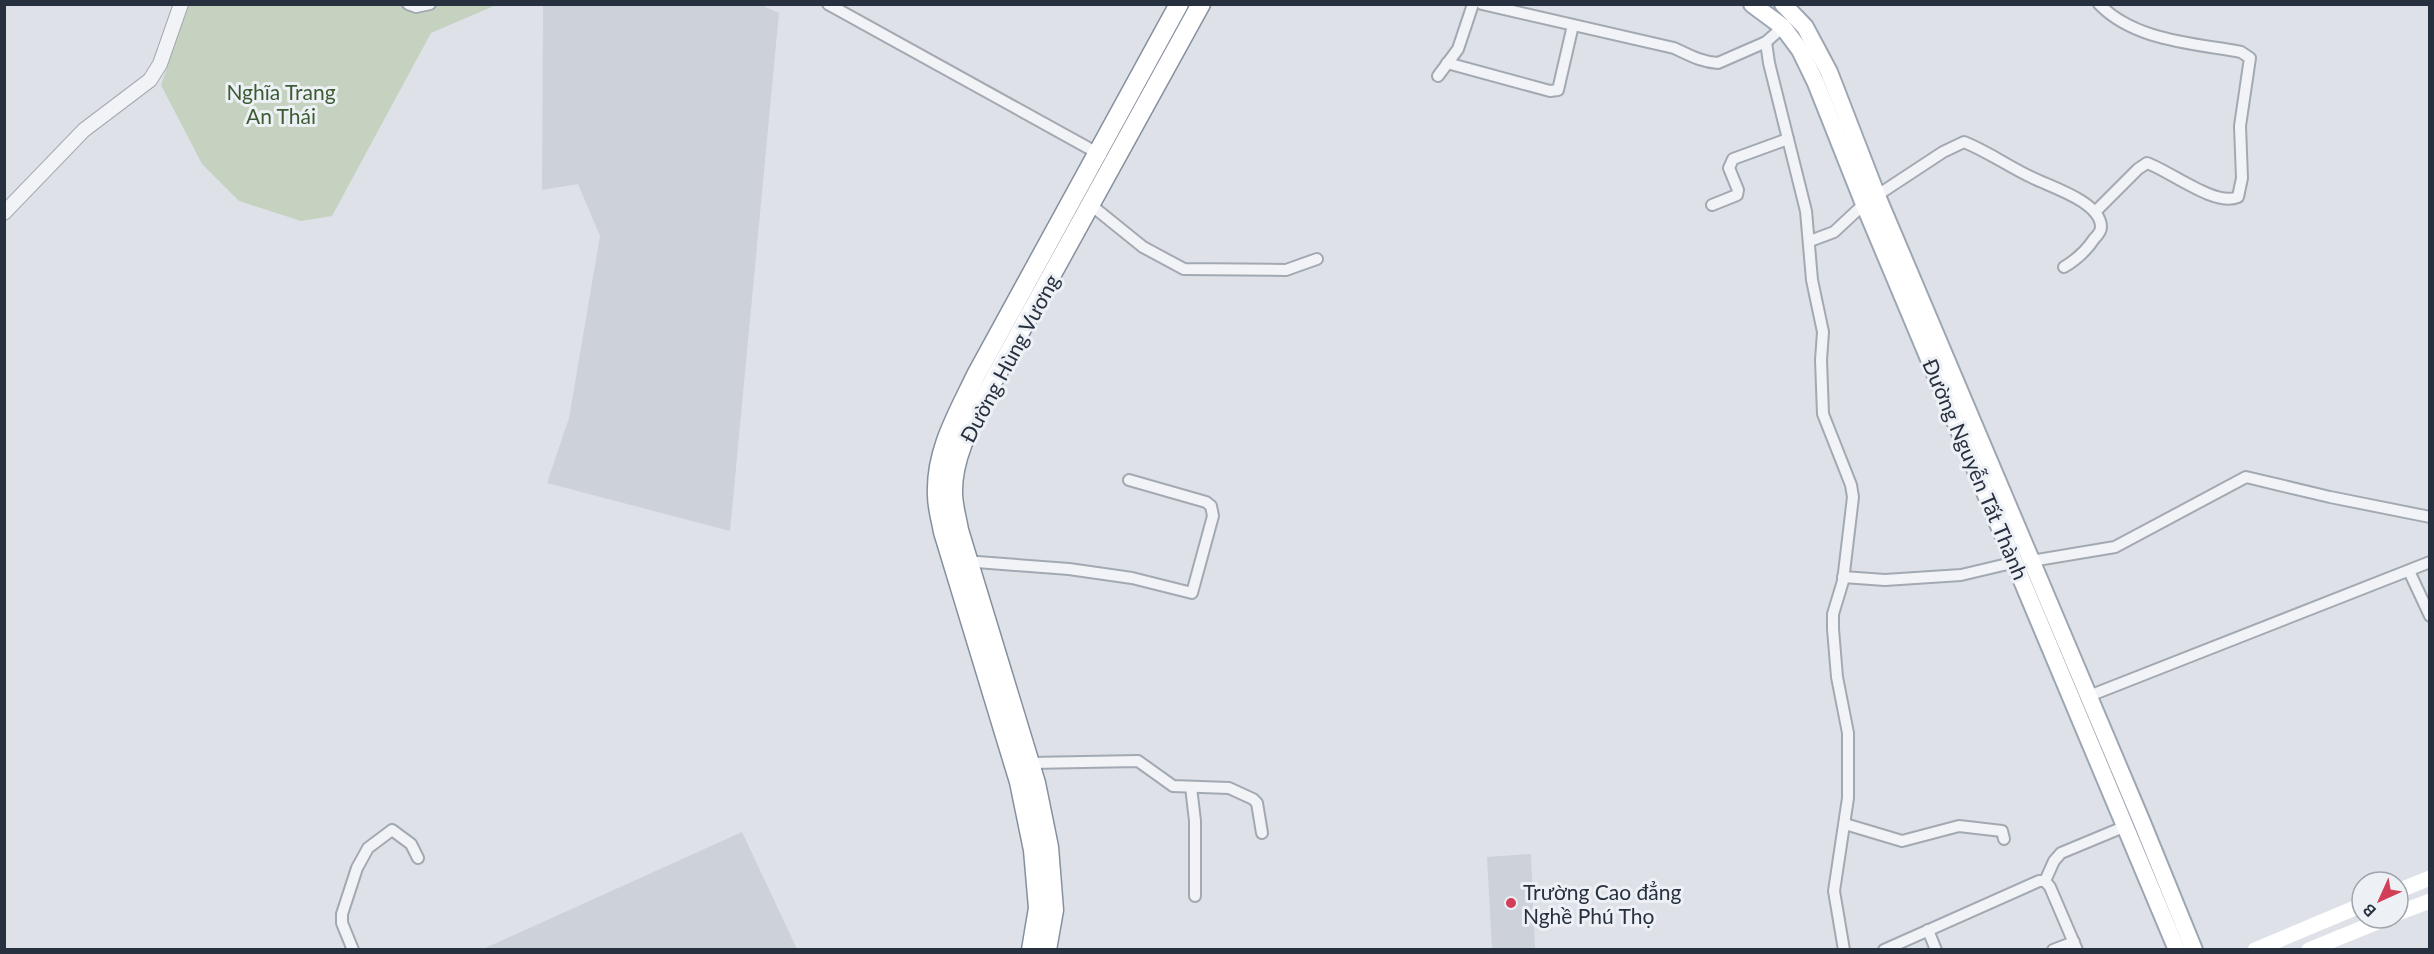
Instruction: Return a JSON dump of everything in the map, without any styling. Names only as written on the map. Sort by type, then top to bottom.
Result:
[{"type":"highway","name":"Đường Hùng Vương","points":[[1047,950],[1053,910],[1049,847],[1030,763],[959,560],[943,532],[937,493],[938,473],[948,434],[976,375],[1179,4]]},
{"type":"highway","name":"Đường Hùng Vương","points":[[1031,950],[1038,908],[1033,850],[1021,794],[959,560],[953,491],[958,459],[992,383],[1201,4]]},
{"type":"main road","name":"Đường Nguyễn Tất Thành","points":[[1752,4],[1783,27],[1800,50],[1871,200],[2024,562],[2126,826],[2177,950]]},
{"type":"main road","name":"Đường Nguyễn Tất Thành","points":[[1783,4],[1794,14],[1813,40],[1829,72],[1871,200]]},
{"type":"main road","name":"Đường Nguyễn Tất Thành","points":[[2024,562],[2089,696],[2194,950]]},
{"type":"main road","points":[[2410,886],[2430,878]]},
{"type":"main road","points":[[2410,909],[2430,901]]},
{"type":"main road","points":[[2255,950],[2350,910]]},
{"type":"main road","points":[[2310,926],[2313,948],[2357,930]]},
{"type":"street","points":[[4,213],[84,130],[150,80],[160,64],[181,4]]},
{"type":"street","points":[[408,4],[416,7],[430,4]]},
{"type":"street","points":[[828,4],[1115,161]]},
{"type":"street","points":[[1438,76],[1458,49],[1473,4]]},
{"type":"street","points":[[1482,4],[1674,48],[1708,62],[1718,63],[1766,42],[1783,27]]},
{"type":"street","points":[[2095,212],[2138,168],[2147,163],[2198,190],[2231,199],[2238,197],[2242,178],[2240,126],[2250,58],[2241,52],[2163,38],[2128,25],[2099,4]]},
{"type":"street","points":[[1448,63],[1550,91],[1558,90],[1573,25]]},
{"type":"street","points":[[1766,42],[1788,139],[1801,184],[1810,240],[1812,280],[1822,332],[1823,414],[1851,485],[1853,497],[1843,577],[1833,614],[1837,677],[1848,733],[1848,798],[1834,891],[1844,950]]},
{"type":"street","points":[[1712,205],[1737,195],[1738,190],[1729,168],[1733,159],[1788,139]]},
{"type":"street","points":[[1810,240],[1833,232],[1871,200],[1943,152],[1964,142],[1978,147],[2034,179],[2064,191],[2095,212],[2101,226],[2100,231],[2083,253],[2064,267]]},
{"type":"street","points":[[1091,205],[1143,246],[1184,269],[1286,270],[1317,259]]},
{"type":"street","points":[[1843,577],[1886,580],[1961,575],[2115,547],[2246,477],[2429,517],[2430,522]]},
{"type":"street","points":[[959,560],[1069,569],[1132,578],[1192,593],[1213,516],[1211,506],[1206,502],[1129,480]]},
{"type":"street","points":[[2089,696],[2430,562]]},
{"type":"street","points":[[2409,572],[2430,616]]},
{"type":"street","points":[[1030,763],[1136,760],[1173,786],[1229,788],[1257,803],[1262,833]]},
{"type":"street","points":[[1191,787],[1195,896]]},
{"type":"street","points":[[1845,824],[1904,841],[1959,826],[2002,831],[2004,839]]},
{"type":"street","points":[[2045,881],[2054,861],[2061,853],[2126,826]]},
{"type":"street","points":[[353,950],[344,932],[342,914],[357,868],[369,848],[392,830],[411,844],[418,858]]},
{"type":"street","points":[[1884,950],[2045,881]]},
{"type":"street","points":[[2045,881],[2050,887],[2076,946],[2053,950]]},
{"type":"street","points":[[1928,930],[1936,950]]},
{"type":"shaded area","points":[[543,5],[761,5],[779,13],[730,531],[547,483],[569,418],[600,236],[578,184],[542,190]]},
{"type":"shaded area","points":[[742,832],[797,949],[483,949]]},
{"type":"shaded area","name":"Trường Cao đẳng Nghề Phú Thọ","points":[[1531,854],[1535,949],[1492,949],[1487,857]]},
{"type":"green space","name":"Nghĩa Trang An Thái","points":[[188,5],[496,5],[431,33],[332,216],[301,221],[239,201],[202,164],[161,85]]},
{"type":"place","name":"Trường Cao đẳng Nghề Phú Thọ","points":[[1511,903]]}]
